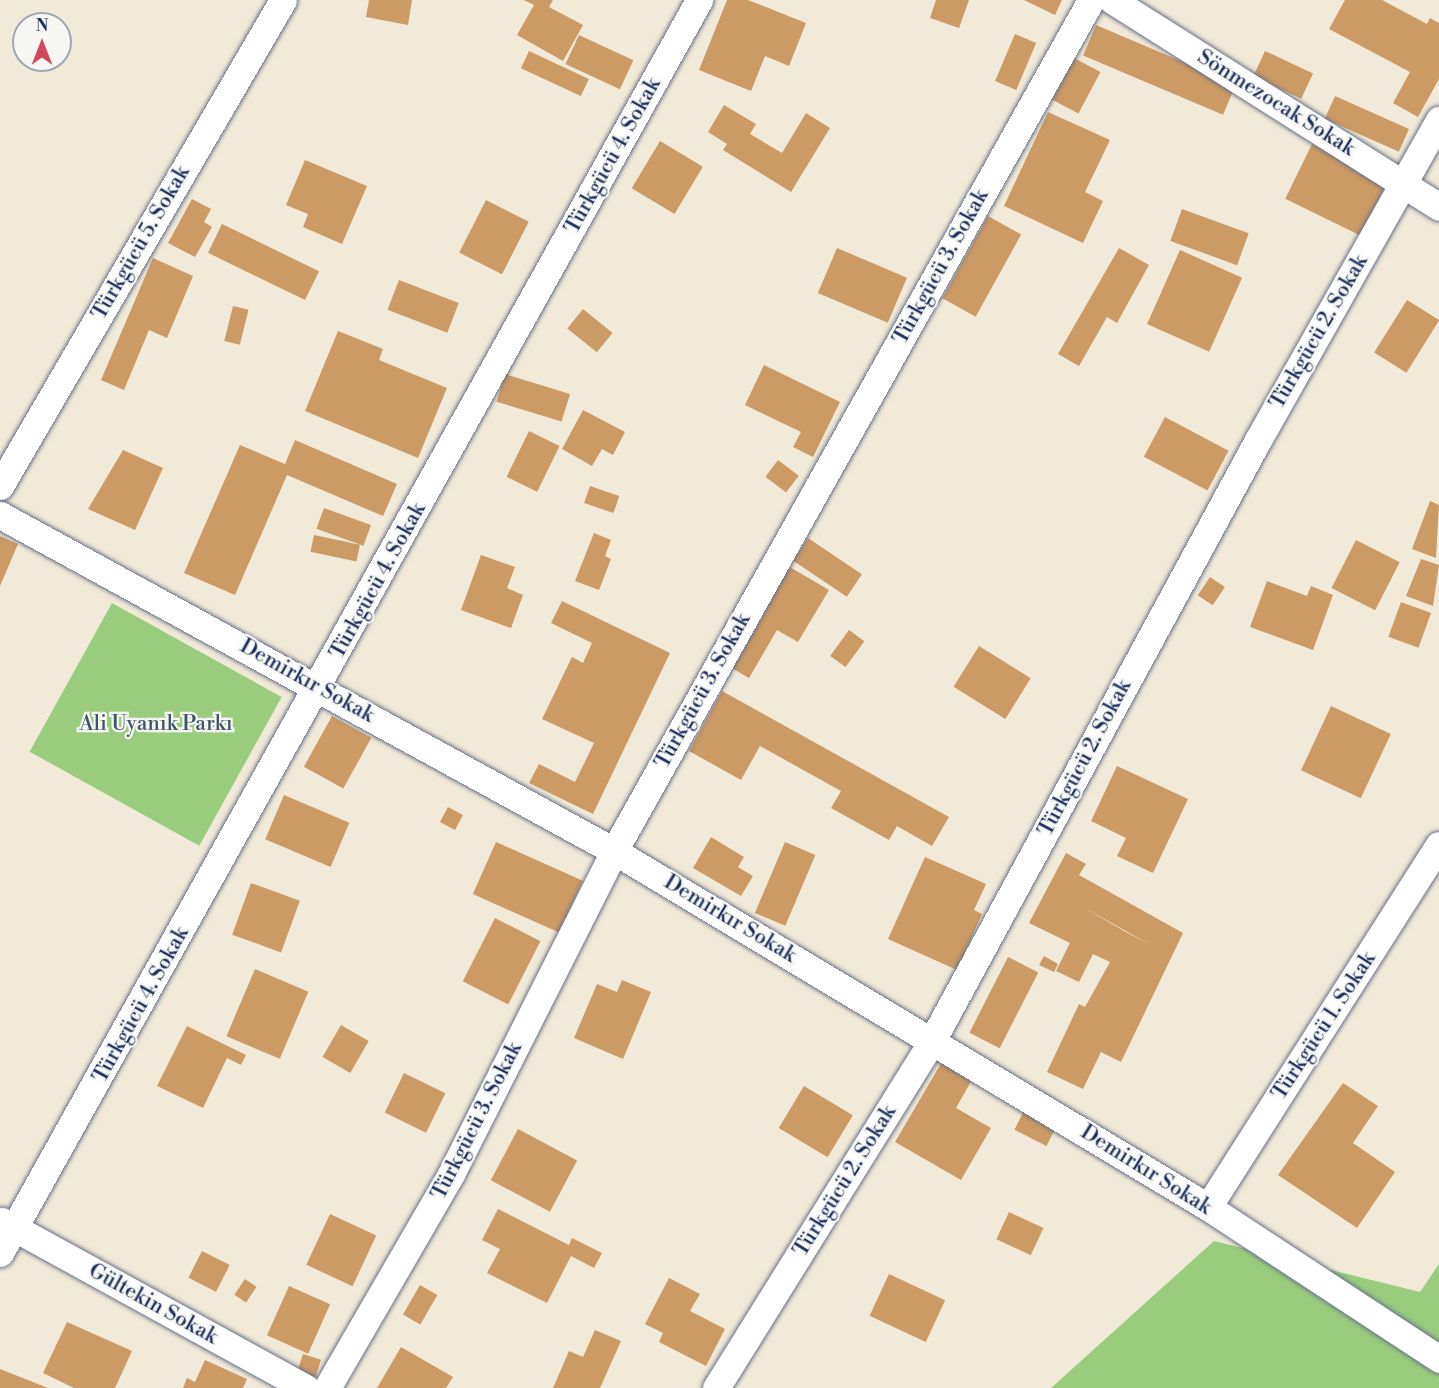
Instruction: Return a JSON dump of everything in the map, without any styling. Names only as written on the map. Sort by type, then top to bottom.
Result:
[{"type":"street","name":"Türkgücü 5. Sokak","points":[[0,486],[283,0]]},
{"type":"street","name":"Türkgücü 4. Sokak","points":[[0,1253],[8,1224],[320,687],[699,0]]},
{"type":"street","name":"Türkgücü 3. Sokak","points":[[327,1388],[451,1174],[614,851],[1091,0]]},
{"type":"street","name":"Sönmezocak Sokak","points":[[1112,0],[1439,207]]},
{"type":"street","name":"Türkgücü 2. Sokak","points":[[716,1388],[933,1039],[1258,440],[1439,120]]},
{"type":"street","name":"Demirkır Sokak","points":[[0,515],[320,687],[614,851],[933,1039],[1208,1207],[1439,1359]]},
{"type":"street","name":"Türkgücü 1. Sokak","points":[[1208,1207],[1439,845]]},
{"type":"street","name":"Gültekin Sokak","points":[[8,1224],[306,1388]]},
{"type":"green space","name":"Ali Uyanık Parkı","points":[[112,603],[282,697],[199,846],[30,752]]},
{"type":"green space","points":[[1214,1241],[1420,1292],[1439,1264],[1439,1388],[1051,1388]]},
{"type":"building","points":[[369,0],[412,0],[408,25],[366,17]]},
{"type":"building","points":[[524,0],[553,0],[549,7],[583,25],[563,61],[517,35],[534,5]]},
{"type":"building","points":[[727,0],[748,0],[806,23],[789,66],[765,56],[751,91],[699,70]]},
{"type":"building","points":[[936,0],[969,0],[959,28],[930,18]]},
{"type":"building","points":[[1024,0],[1062,0],[1055,15]]},
{"type":"building","points":[[1345,0],[1382,0],[1427,24],[1430,18],[1439,23],[1439,79],[1418,117],[1393,103],[1410,72],[1329,29]]},
{"type":"building","points":[[1096,25],[1236,84],[1223,115],[1083,55]]},
{"type":"building","points":[[1015,34],[1036,43],[1016,90],[995,81]]},
{"type":"building","points":[[579,35],[633,60],[620,89],[565,64]]},
{"type":"building","points":[[529,51],[589,79],[581,96],[521,68]]},
{"type":"building","points":[[1265,51],[1313,73],[1301,99],[1253,76]]},
{"type":"building","points":[[1074,58],[1100,72],[1078,114],[1052,99]]},
{"type":"building","points":[[1335,96],[1409,129],[1399,152],[1325,119]]},
{"type":"building","points":[[724,105],[756,124],[750,134],[782,153],[806,113],[830,128],[791,192],[723,150],[727,144],[708,132]]},
{"type":"building","points":[[1048,112],[1110,140],[1085,192],[1103,201],[1083,243],[1004,206]]},
{"type":"building","points":[[660,141],[703,167],[675,214],[632,188]]},
{"type":"building","points":[[1312,144],[1387,181],[1361,236],[1285,199]]},
{"type":"building","points":[[305,160],[367,186],[342,244],[303,227],[308,214],[286,205]]},
{"type":"building","points":[[192,199],[211,209],[204,222],[212,227],[195,257],[168,243]]},
{"type":"building","points":[[486,200],[529,222],[502,274],[459,253]]},
{"type":"building","points":[[1182,209],[1249,233],[1237,265],[1170,241]]},
{"type":"building","points":[[988,216],[1021,234],[976,317],[942,298]]},
{"type":"building","points":[[222,224],[319,271],[305,300],[208,253]]},
{"type":"building","points":[[837,248],[907,278],[888,323],[818,293]]},
{"type":"building","points":[[1119,248],[1149,265],[1117,323],[1107,317],[1079,366],[1058,354]]},
{"type":"building","points":[[1180,250],[1242,278],[1209,352],[1147,324]]},
{"type":"building","points":[[153,258],[193,276],[167,338],[149,330],[124,390],[101,380]]},
{"type":"building","points":[[399,280],[459,303],[447,333],[388,310]]},
{"type":"building","points":[[1407,300],[1439,320],[1406,373],[1374,353]]},
{"type":"building","points":[[233,306],[249,310],[240,345],[224,341]]},
{"type":"building","points":[[583,309],[613,333],[597,352],[567,328]]},
{"type":"building","points":[[338,331],[383,349],[379,360],[447,388],[418,458],[305,411]]},
{"type":"building","points":[[764,365],[840,402],[813,457],[793,447],[801,432],[745,405]]},
{"type":"building","points":[[505,374],[570,394],[562,422],[497,402]]},
{"type":"building","points":[[583,410],[625,432],[613,455],[602,449],[592,466],[562,449]]},
{"type":"building","points":[[1165,417],[1229,451],[1207,491],[1144,457]]},
{"type":"building","points":[[529,431],[560,446],[537,492],[507,477]]},
{"type":"building","points":[[295,440],[397,484],[383,516],[287,475],[235,595],[184,573],[240,445],[285,464]]},
{"type":"building","points":[[123,450],[163,468],[135,530],[88,509]]},
{"type":"building","points":[[778,460],[799,476],[786,492],[765,477]]},
{"type":"building","points":[[590,486],[619,496],[613,513],[584,503]]},
{"type":"building","points":[[1430,501],[1439,505],[1436,558],[1412,549]]},
{"type":"building","points":[[324,508],[371,525],[363,546],[316,529]]},
{"type":"building","points":[[594,533],[611,540],[605,556],[611,559],[599,590],[575,581]]},
{"type":"building","points":[[314,535],[360,545],[356,561],[310,552]]},
{"type":"building","points":[[0,536],[18,544],[0,586]]},
{"type":"building","points":[[808,538],[862,574],[847,597],[793,560]]},
{"type":"building","points":[[1356,540],[1400,562],[1375,610],[1331,588]]},
{"type":"building","points":[[481,555],[515,567],[507,588],[523,595],[511,628],[461,610]]},
{"type":"building","points":[[1421,559],[1439,565],[1433,606],[1406,596]]},
{"type":"building","points":[[783,563],[829,590],[798,642],[777,630],[749,678],[723,663]]},
{"type":"building","points":[[1210,577],[1225,587],[1213,605],[1198,595]]},
{"type":"building","points":[[1267,581],[1307,596],[1311,586],[1333,595],[1313,650],[1250,627]]},
{"type":"building","points":[[562,601],[670,653],[593,814],[529,783],[539,764],[575,782],[594,743],[542,719],[572,657],[583,663],[592,643],[551,623]]},
{"type":"building","points":[[1401,602],[1431,613],[1418,648],[1388,637]]},
{"type":"building","points":[[849,630],[864,641],[846,667],[830,656]]},
{"type":"building","points":[[979,646],[1031,678],[1005,719],[954,687]]},
{"type":"building","points":[[722,691],[949,817],[932,846],[897,826],[889,840],[831,808],[841,791],[760,746],[741,780],[689,751]]},
{"type":"building","points":[[1331,706],[1391,734],[1361,798],[1301,770]]},
{"type":"building","points":[[332,716],[371,738],[343,789],[304,767]]},
{"type":"building","points":[[1117,766],[1188,799],[1153,873],[1117,856],[1126,838],[1091,821]]},
{"type":"building","points":[[284,795],[349,823],[331,867],[265,839]]},
{"type":"building","points":[[448,807],[463,815],[455,830],[440,822]]},
{"type":"building","points":[[711,837],[744,857],[738,867],[753,876],[741,896],[693,868]]},
{"type":"building","points":[[496,842],[583,881],[560,933],[473,894]]},
{"type":"building","points":[[785,842],[815,855],[785,926],[755,913]]},
{"type":"building","points":[[1066,853],[1086,864],[1079,875],[1183,933],[1121,1062],[1101,1052],[1083,1089],[1047,1072],[1079,1004],[1085,1007],[1110,962],[1093,954],[1079,982],[1056,971],[1070,943],[1029,923]],"holes":[[[1081,906],[1151,945],[1124,931]]]},
{"type":"building","points":[[925,857],[986,884],[974,910],[982,914],[957,970],[888,939]]},
{"type":"building","points":[[251,883],[300,901],[281,952],[232,935]]},
{"type":"building","points":[[495,918],[540,941],[508,1004],[463,981]]},
{"type":"building","points":[[1044,956],[1058,964],[1054,972],[1039,965]]},
{"type":"building","points":[[1008,957],[1038,972],[1000,1048],[969,1033]]},
{"type":"building","points":[[255,969],[308,992],[280,1059],[226,1036]]},
{"type":"building","points":[[622,980],[651,992],[623,1059],[574,1038],[597,984],[617,992]]},
{"type":"building","points":[[341,1025],[369,1041],[350,1073],[322,1057]]},
{"type":"building","points":[[187,1026],[246,1055],[241,1065],[227,1058],[203,1108],[157,1086]]},
{"type":"building","points":[[943,1060],[973,1078],[956,1108],[991,1128],[961,1180],[895,1142]]},
{"type":"building","points":[[404,1073],[445,1093],[426,1133],[385,1113]]},
{"type":"building","points":[[1343,1083],[1378,1106],[1353,1143],[1395,1172],[1357,1228],[1278,1175]]},
{"type":"building","points":[[804,1086],[853,1115],[828,1157],[779,1128]]},
{"type":"building","points":[[1028,1103],[1060,1119],[1046,1146],[1014,1130]]},
{"type":"building","points":[[518,1129],[577,1160],[550,1212],[491,1180]]},
{"type":"building","points":[[498,1209],[569,1245],[572,1238],[602,1253],[594,1268],[571,1256],[547,1303],[487,1273],[500,1249],[482,1240]]},
{"type":"building","points":[[1009,1212],[1043,1228],[1031,1255],[996,1239]]},
{"type":"building","points":[[330,1214],[376,1236],[353,1286],[306,1265]]},
{"type":"building","points":[[202,1251],[230,1265],[216,1292],[188,1278]]},
{"type":"building","points":[[889,1274],[945,1300],[926,1342],[870,1316]]},
{"type":"building","points":[[669,1278],[700,1294],[690,1311],[725,1329],[706,1366],[659,1342],[663,1333],[645,1324]]},
{"type":"building","points":[[245,1279],[257,1287],[246,1303],[234,1295]]},
{"type":"building","points":[[420,1285],[437,1295],[420,1324],[403,1314]]},
{"type":"building","points":[[289,1286],[330,1304],[308,1354],[267,1335]]},
{"type":"building","points":[[67,1322],[132,1351],[115,1388],[74,1388],[43,1373]]},
{"type":"building","points":[[595,1330],[621,1341],[600,1388],[553,1388],[569,1351],[583,1357]]},
{"type":"building","points":[[401,1347],[453,1377],[446,1388],[377,1388]]},
{"type":"building","points":[[303,1354],[321,1360],[315,1379],[297,1373]]},
{"type":"building","points":[[205,1360],[247,1379],[243,1388],[183,1388],[187,1378],[195,1382]]},
{"type":"building","points":[[0,1369],[48,1388],[0,1388]]}]
